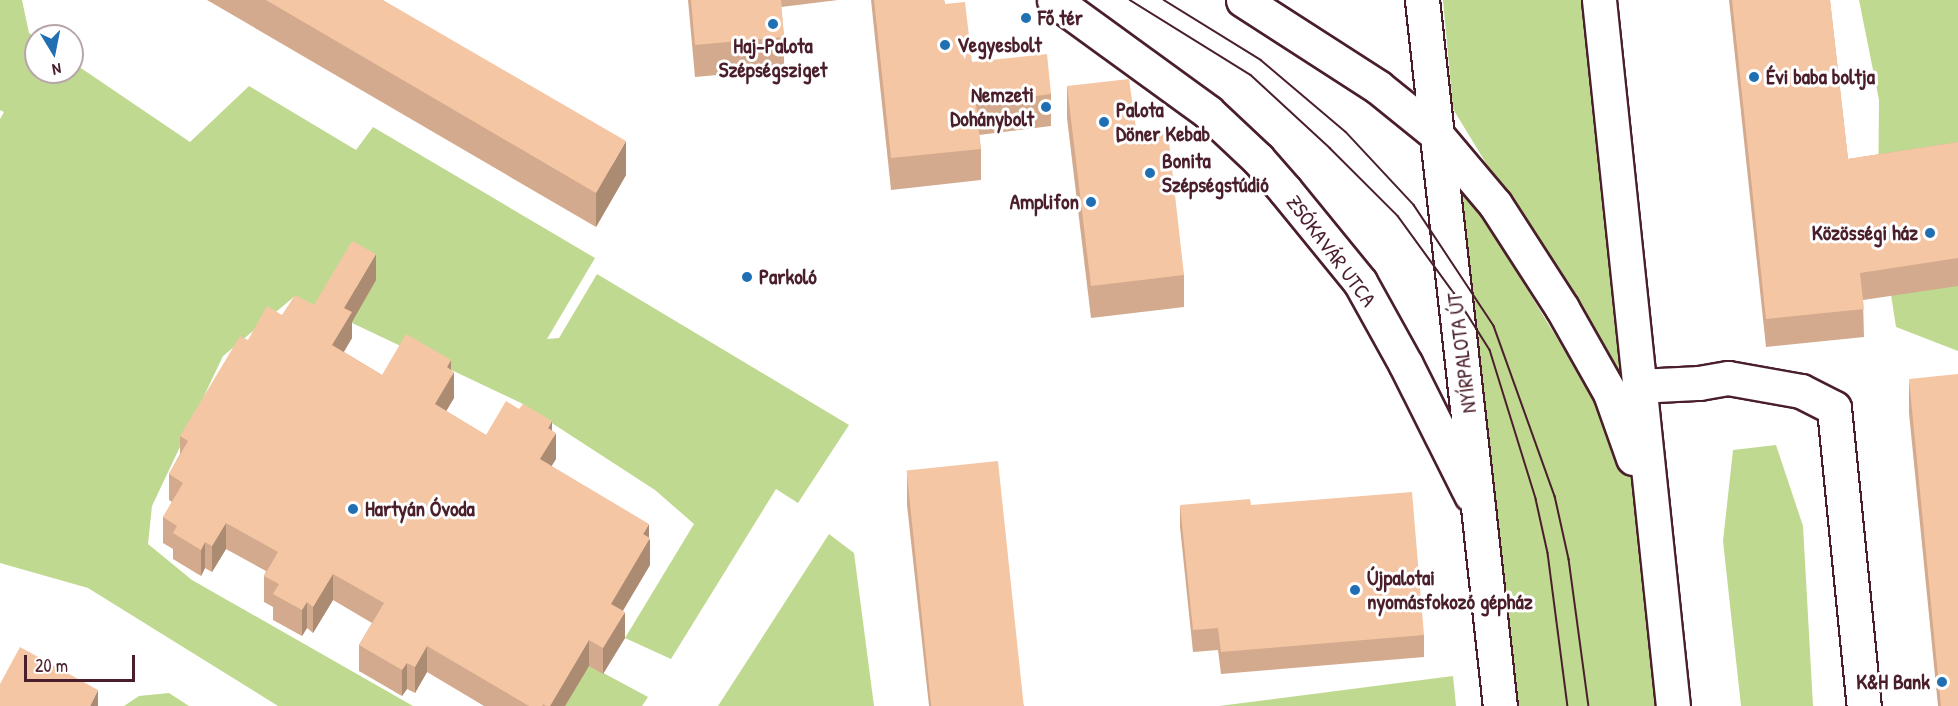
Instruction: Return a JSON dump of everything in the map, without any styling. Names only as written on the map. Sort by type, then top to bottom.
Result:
[{"type":"street","name":"ZSÓKAVÁR UTCA","points":[[1054,0],[1208,112],[1258,159],[1285,190],[1360,282],[1406,365],[1481,515]]},
{"type":"street","points":[[1244,0],[1378,87],[1435,133],[1495,204],[1562,308],[1610,393],[1650,505]]},
{"type":"street","name":"NYÍRPALOTA ÚT","points":[[1422,0],[1435,133],[1481,515],[1500,706]]},
{"type":"street","points":[[1599,0],[1650,505],[1673,706]]},
{"type":"street","points":[[1639,386],[1699,383],[1728,378],[1801,391],[1834,408],[1863,706]]},
{"type":"green space","points":[[0,0],[22,0],[27,24],[24,24],[24,84],[84,84],[84,70],[190,142],[249,86],[356,150],[373,127],[595,258],[547,339],[559,338],[597,274],[849,425],[798,503],[776,489],[671,659],[625,638],[694,524],[655,490],[521,403],[295,296],[223,356],[152,506],[148,544],[192,580],[413,706],[278,706],[88,588],[0,563],[0,119],[4,112],[0,110]]},
{"type":"green space","points":[[1443,0],[1588,0],[1631,401],[1453,109]]},
{"type":"green space","points":[[1859,0],[1958,0],[1958,351],[1896,327],[1878,211],[1879,100]]},
{"type":"green space","points":[[1460,179],[1638,471],[1661,706],[1519,706]]},
{"type":"green space","points":[[1776,445],[1803,526],[1813,706],[1741,706],[1723,541],[1733,450]]},
{"type":"green space","points":[[829,534],[854,553],[874,706],[718,706]]},
{"type":"green space","points":[[583,662],[648,697],[642,706],[565,706]]},
{"type":"green space","points":[[1453,676],[1456,706],[1219,706]]},
{"type":"green space","points":[[169,693],[189,706],[124,706],[139,696]]},
{"type":"building","points":[[266,0],[383,0],[626,141],[596,193]]},
{"type":"building","points":[[691,0],[781,0],[784,37],[695,45]]},
{"type":"building","points":[[874,0],[944,0],[945,4],[965,2],[972,62],[1047,54],[1051,94],[976,104],[981,149],[891,158]]},
{"type":"building","points":[[1732,0],[1830,0],[1848,159],[1958,142],[1958,258],[1860,273],[1864,309],[1766,319]]},
{"type":"building","points":[[1129,79],[1137,136],[1168,133],[1184,275],[1091,286],[1067,86]]},
{"type":"building","name":"Hartyán Óvoda","points":[[352,241],[376,254],[344,308],[352,312],[332,345],[382,375],[406,334],[451,360],[447,367],[454,372],[435,404],[486,435],[506,401],[519,409],[523,404],[552,421],[548,428],[556,433],[540,459],[649,524],[643,534],[650,538],[611,604],[625,612],[603,648],[589,640],[550,706],[543,704],[542,706],[529,706],[427,646],[415,667],[407,663],[402,670],[359,645],[384,603],[333,574],[313,607],[307,602],[302,610],[273,594],[279,584],[264,576],[278,552],[226,523],[212,546],[205,542],[201,550],[173,533],[177,526],[163,517],[183,483],[169,474],[188,441],[180,436],[240,336],[248,340],[267,306],[282,315],[295,295],[314,305]]},
{"type":"building","points":[[1958,374],[1958,706],[1941,706],[1909,379]]},
{"type":"building","points":[[998,461],[1024,706],[931,706],[907,471]]},
{"type":"building","points":[[1412,492],[1424,635],[1221,652],[1218,628],[1193,630],[1180,505],[1250,499],[1251,505]]},
{"type":"building","points":[[20,647],[98,690],[90,706],[0,706],[0,684]]},
{"type":"tram line","points":[[1130,0],[1251,75],[1330,148],[1398,216],[1454,293],[1490,350],[1536,499],[1548,553],[1568,706]]},
{"type":"tram line","points":[[1164,0],[1261,60],[1346,132],[1414,205],[1494,326],[1555,496],[1569,559],[1589,706]]},
{"type":"place","name":"Fő tér","points":[[1026,18]]},
{"type":"place","name":"Haj-Palota Szépségsziget","points":[[773,24]]},
{"type":"place","name":"Vegyesbolt","points":[[945,45]]},
{"type":"place","name":"Évi baba boltja","points":[[1754,77]]},
{"type":"place","name":"Nemzeti Dohánybolt","points":[[1046,107]]},
{"type":"place","name":"Palota Döner Kebab","points":[[1104,122]]},
{"type":"place","name":"Bonita Szépségstúdió","points":[[1150,173]]},
{"type":"place","name":"Amplifon","points":[[1091,202]]},
{"type":"place","name":"Közösségi ház","points":[[1930,233]]},
{"type":"place","name":"Parkoló","points":[[747,277]]},
{"type":"place","name":"Hartyán Óvoda","points":[[353,509]]},
{"type":"place","name":"Újpalotai nyomásfokozó gépház","points":[[1355,590]]},
{"type":"place","name":"K&H Bank","points":[[1942,682]]}]
